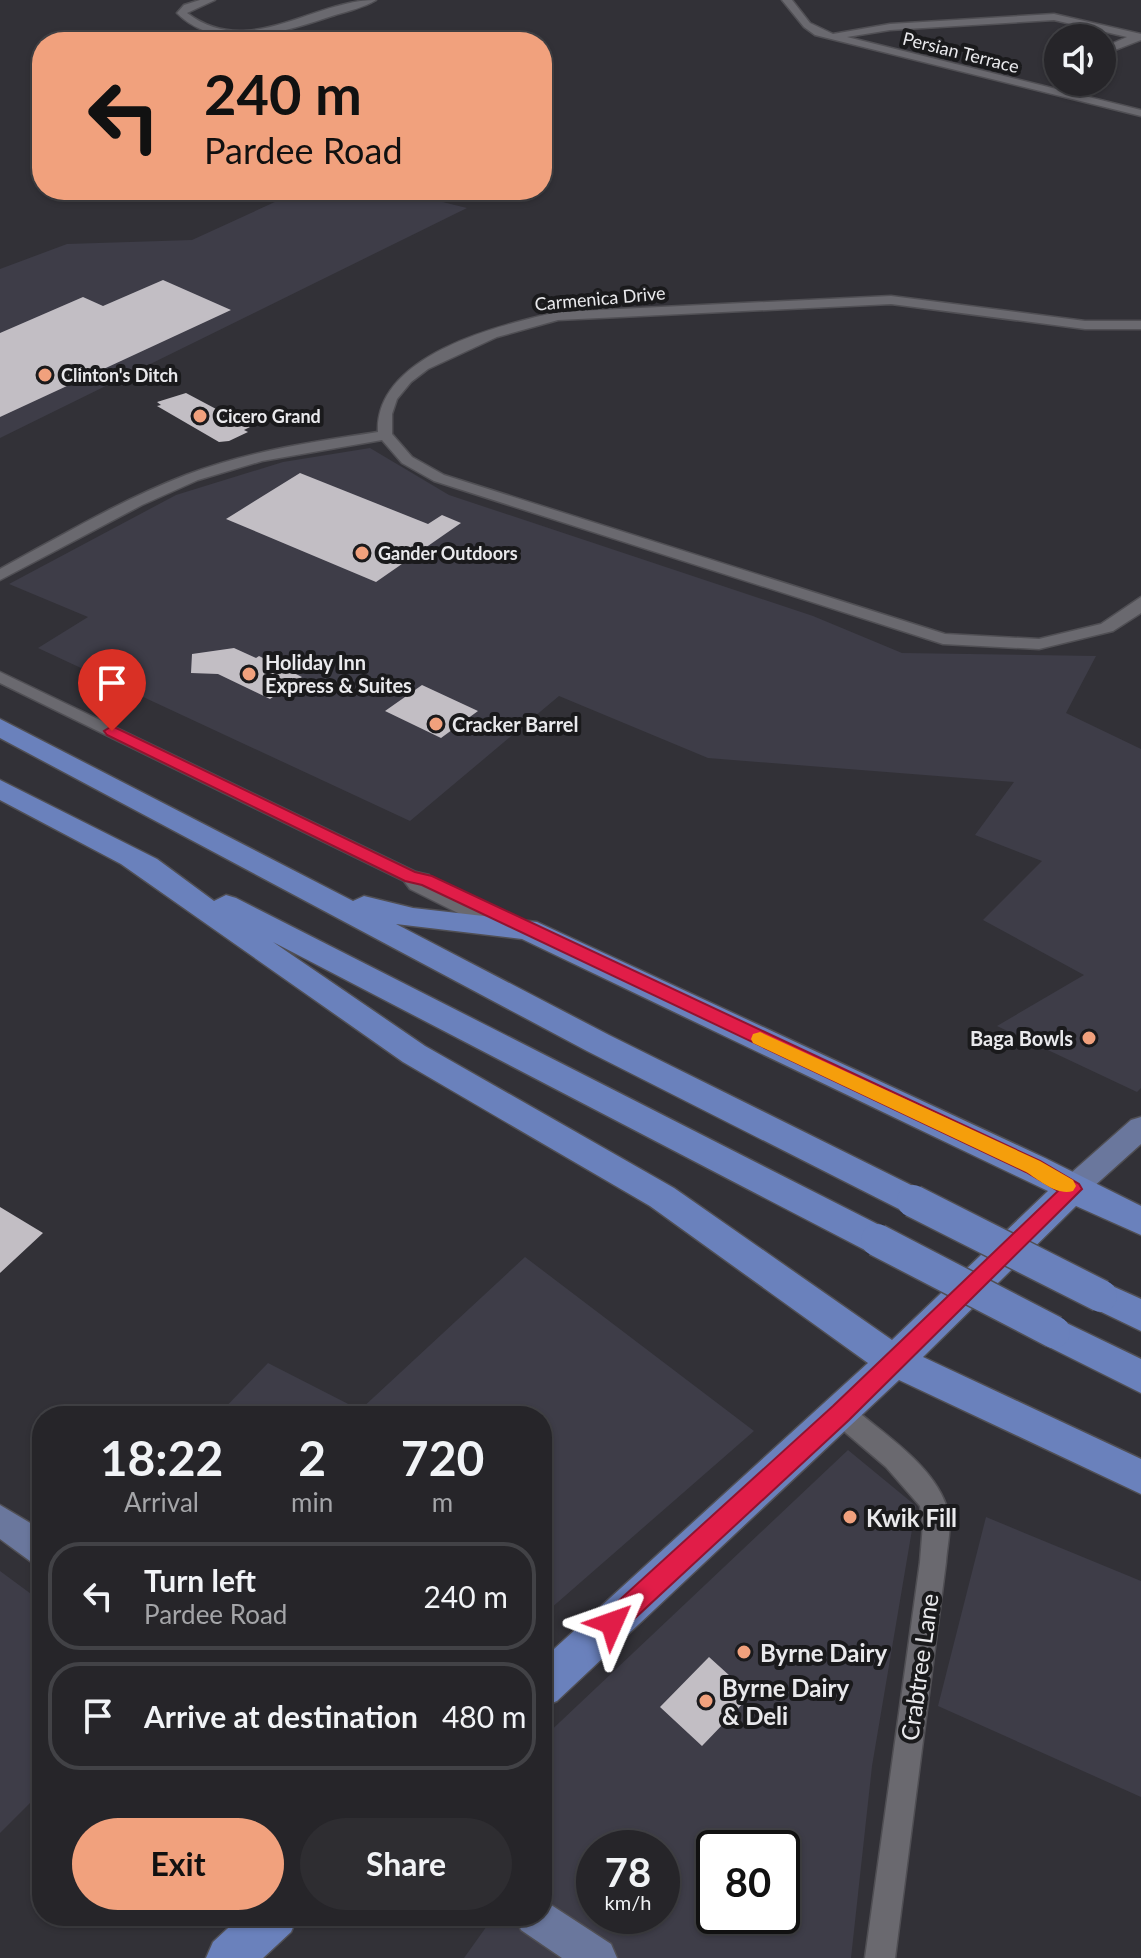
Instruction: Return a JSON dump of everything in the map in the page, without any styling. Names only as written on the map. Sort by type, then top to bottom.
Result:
[{"type":"highway","points":[[0,727],[598,1043],[1141,1316]]},
{"type":"highway","points":[[0,789],[1141,1377]]},
{"type":"highway","points":[[130,857],[414,1054],[687,1213],[857,1338],[896,1361],[1141,1477]]},
{"type":"highway","points":[[278,873],[362,906],[413,918],[512,926],[1033,1167],[1067,1193],[1141,1221]]},
{"type":"highway","points":[[413,918],[428,910],[420,884]]},
{"type":"highway","points":[[552,1678],[841,1413],[1067,1193]]},
{"type":"highway","points":[[229,1958],[264,1926]]},
{"type":"main road","points":[[1067,1193],[1141,1128]]},
{"type":"main road","points":[[0,1520],[32,1543]]},
{"type":"main road","points":[[550,1926],[597,1958]]},
{"type":"street","points":[[210,0],[187,7],[182,13],[188,19],[225,32]]},
{"type":"street","points":[[257,32],[371,0]]},
{"type":"street","name":"Persian Terrace","points":[[787,0],[807,25],[831,37],[1141,113]]},
{"type":"street","points":[[831,37],[853,30],[1054,17],[1138,36]]},
{"type":"street","points":[[1116,46],[1138,36]]},
{"type":"street","name":"Carmenica Drive","points":[[385,435],[384,418],[393,394],[421,369],[493,333],[558,316],[891,300],[1085,325],[1141,325]]},
{"type":"street","points":[[0,575],[146,499],[221,467],[385,435],[407,460],[439,478],[943,639],[1039,644],[1107,628],[1136,609],[1141,602]]},
{"type":"street","points":[[0,677],[420,884],[512,926]]},
{"type":"street","points":[[420,884],[426,880],[512,926]]},
{"type":"street","name":"Crabtree Lane","points":[[841,1413],[905,1470],[926,1493],[935,1510],[933,1562],[880,1958]]},
{"type":"shaded area","points":[[279,200],[435,200],[467,208],[0,438],[0,269],[67,244],[192,240]]},
{"type":"shaded area","points":[[370,448],[449,495],[813,616],[902,653],[1096,656],[1066,713],[1141,749],[1141,1088],[1137,1092],[997,1026],[1084,975],[983,920],[1042,861],[975,835],[1014,782],[708,758],[559,696],[410,821],[38,648],[88,617],[9,584],[176,495],[283,462]]},
{"type":"shaded area","points":[[525,1257],[754,1431],[552,1607],[552,1406],[364,1406]]},
{"type":"shaded area","points":[[268,1363],[352,1406],[227,1406]]},
{"type":"shaded area","points":[[848,1450],[916,1506],[872,1766],[851,1958],[464,1958],[487,1926],[552,1926],[552,1730]]},
{"type":"shaded area","points":[[986,1517],[1141,1581],[1141,1797],[938,1706]]},
{"type":"shaded area","points":[[0,1571],[32,1595],[32,1801],[0,1833]]},
{"type":"building","name":"Clinton's Ditch","points":[[163,280],[231,310],[0,417],[0,333],[83,297],[103,306]]},
{"type":"building","name":"Cicero Grand","points":[[186,393],[250,427],[244,430],[248,432],[219,442],[157,406],[161,405],[157,402]]},
{"type":"building","name":"Gander Outdoors","points":[[300,473],[428,524],[442,515],[461,523],[376,582],[226,519]]},
{"type":"building","name":"Holiday Inn Express & Suites","points":[[234,648],[256,658],[259,656],[302,677],[270,699],[218,674],[191,673],[192,654]]},
{"type":"building","name":"Cracker Barrel","points":[[422,685],[478,711],[441,738],[385,711]]},
{"type":"building","points":[[0,1207],[43,1233],[0,1273]]},
{"type":"building","name":"Byrne Dairy & Deli","points":[[709,1657],[751,1695],[702,1746],[660,1707]]},
{"type":"slow traffic","points":[[760,1039],[1033,1167],[1066,1186]]},
{"type":"place","name":"Clinton's Ditch","points":[[45,375]]},
{"type":"place","name":"Cicero Grand","points":[[200,416]]},
{"type":"place","name":"Gander Outdoors","points":[[362,553]]},
{"type":"place","name":"Holiday Inn Express & Suites","points":[[249,674]]},
{"type":"place","name":"Cracker Barrel","points":[[436,724]]},
{"type":"place","name":"Baga Bowls","points":[[1089,1038]]},
{"type":"place","name":"Kwik Fill","points":[[850,1517]]},
{"type":"place","name":"Byrne Dairy","points":[[744,1652]]},
{"type":"place","name":"Byrne Dairy & Deli","points":[[706,1701]]},
{"type":"route","points":[[112,731],[411,877],[426,880],[1033,1167],[1072,1189],[841,1413],[612,1623]]}]
